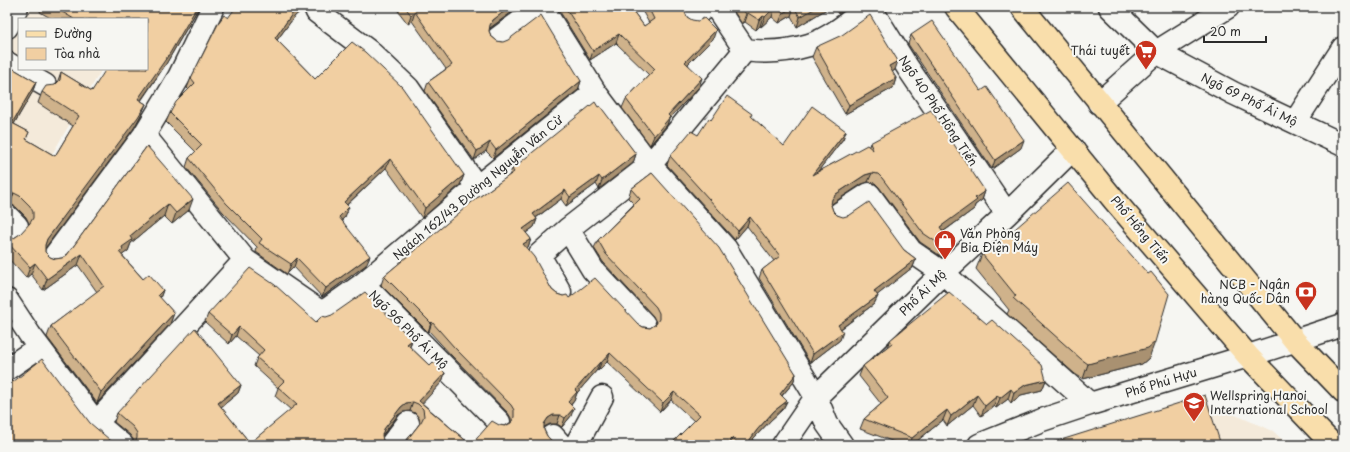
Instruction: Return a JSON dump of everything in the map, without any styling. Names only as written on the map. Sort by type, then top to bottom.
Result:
[{"type":"main road","name":"Phố Hồng Tiến","points":[[956,7],[1072,149],[1248,356],[1333,445]]},
{"type":"main road","points":[[1022,7],[1295,341],[1343,390]]},
{"type":"street","points":[[7,27],[17,7]]},
{"type":"street","points":[[52,258],[144,135],[179,77],[213,7]]},
{"type":"street","points":[[316,7],[317,12],[370,52],[408,88],[477,186]]},
{"type":"street","points":[[498,38],[541,7],[595,92],[650,165],[726,249],[816,397],[827,424],[842,445]]},
{"type":"street","points":[[711,9],[745,50],[761,53],[810,45],[838,29],[869,7]]},
{"type":"street","name":"Ngõ 40 Phố Hồng Tiến","points":[[869,7],[908,68],[1007,214]]},
{"type":"street","name":"Ngõ 69 Phố Ái Mộ","points":[[1110,7],[1156,52],[1233,93],[1343,145]]},
{"type":"street","points":[[1099,103],[1156,52],[1204,14],[1228,7]]},
{"type":"street","points":[[1295,122],[1343,48]]},
{"type":"street","points":[[560,292],[539,255],[568,229],[650,165],[745,50]]},
{"type":"street","points":[[7,62],[18,69]]},
{"type":"street","points":[[20,70],[45,85]]},
{"type":"street","name":"Ngách 162/43 Đường Nguyễn Văn Cừ","points":[[362,284],[477,186],[595,92]]},
{"type":"street","name":"Ngõ 96 Phố Ái Mộ","points":[[144,135],[244,260],[322,313],[362,284],[499,422]]},
{"type":"street","name":"Phố Ái Mộ","points":[[783,445],[816,397],[943,273],[1007,214],[1072,149]]},
{"type":"street","points":[[840,213],[869,194],[911,251],[943,273],[1090,404]]},
{"type":"street","points":[[568,229],[593,270],[644,324]]},
{"type":"street","points":[[96,423],[244,260]]},
{"type":"street","points":[[7,300],[22,324],[96,423],[122,445]]},
{"type":"street","name":"Phố Phú Hựu","points":[[979,445],[1042,420],[1090,404],[1248,356],[1343,325]]},
{"type":"street","points":[[7,368],[39,347]]},
{"type":"street","points":[[576,445],[602,397]]},
{"type":"street","points":[[391,445],[408,423]]},
{"type":"shaded area","points":[[7,7],[137,7],[131,18],[18,18],[18,70],[101,70],[51,156],[7,132]]},
{"type":"shaded area","name":"Wellspring Hanoi International School","points":[[1197,403],[1212,405],[1273,431],[1288,445],[1065,445]]},
{"type":"building","points":[[54,7],[197,7],[170,53],[138,99],[146,104],[138,117],[47,239],[45,245],[45,252],[50,257],[55,259],[62,258],[67,255],[147,146],[193,199],[176,213],[168,204],[130,236],[132,240],[122,247],[123,250],[119,252],[143,279],[149,274],[163,290],[158,295],[174,313],[101,392],[51,326],[104,286],[82,254],[47,279],[35,263],[30,267],[7,242],[7,237],[14,238],[30,223],[33,218],[33,212],[30,206],[20,196],[14,193],[7,193],[7,65],[36,82],[12,123],[29,132],[26,139],[55,156],[79,116],[42,92],[46,86],[55,85],[60,80],[61,72],[92,91],[105,70],[148,70],[148,18],[72,18]]},
{"type":"building","points":[[236,7],[297,7],[275,38],[315,79],[352,42],[365,52],[402,87],[464,175],[425,208],[390,159],[344,202],[349,207],[339,217],[370,256],[326,288],[297,258],[291,264],[259,243],[262,239],[226,203],[189,158],[202,145],[170,113],[176,102],[195,83],[191,78],[219,22],[224,15],[228,18]]},
{"type":"building","points":[[405,7],[510,7],[493,20],[490,25],[489,31],[491,36],[497,41],[503,42],[508,40],[541,15],[581,81],[496,150],[490,142],[477,151],[428,82],[452,65],[415,12],[411,15]]},
{"type":"building","points":[[565,7],[630,7],[644,26],[654,19],[648,7],[684,7],[687,17],[698,21],[704,18],[716,30],[685,62],[702,78],[668,115],[670,117],[654,136],[626,99],[655,69],[619,34],[593,51]]},
{"type":"building","points":[[741,7],[775,7],[765,17],[763,16],[759,20],[748,13],[746,14]]},
{"type":"building","points":[[775,7],[793,7],[783,13]]},
{"type":"building","points":[[794,7],[817,7],[800,17]]},
{"type":"building","points":[[870,15],[898,61],[889,66],[896,78],[849,105],[816,47],[842,35]]},
{"type":"building","points":[[932,21],[981,91],[987,87],[1024,140],[995,160],[911,35]]},
{"type":"building","points":[[727,96],[752,114],[751,116],[784,146],[812,106],[846,131],[812,175],[867,145],[873,150],[870,143],[931,110],[985,191],[975,198],[977,200],[940,227],[950,243],[945,248],[923,233],[878,174],[872,173],[865,175],[836,194],[832,199],[831,205],[833,211],[837,215],[843,217],[850,215],[869,202],[904,250],[916,259],[874,291],[878,296],[838,325],[843,332],[813,354],[762,270],[780,256],[750,217],[738,231],[670,156],[691,131],[698,135],[709,118],[711,120]]},
{"type":"building","points":[[595,102],[598,107],[600,106],[636,154],[602,180],[599,176],[570,197],[565,190],[533,214],[537,219],[523,229],[531,239],[523,244],[534,257],[552,290],[563,296],[567,295],[569,298],[595,278],[638,324],[643,327],[650,328],[656,324],[659,319],[659,313],[656,307],[606,254],[598,240],[640,199],[631,189],[652,173],[719,248],[796,374],[780,394],[787,401],[774,411],[746,445],[739,445],[732,438],[725,445],[670,445],[700,415],[674,392],[663,403],[610,353],[575,390],[577,392],[568,402],[574,408],[565,418],[560,415],[553,415],[548,418],[544,424],[544,430],[547,436],[555,445],[471,445],[492,421],[499,425],[505,426],[511,423],[514,417],[514,410],[511,405],[454,347],[432,322],[431,323],[384,276],[478,197],[514,172],[512,169]]},
{"type":"building","points":[[1068,183],[1148,274],[1151,272],[1169,294],[1155,342],[1148,348],[1088,364],[1013,298],[1016,296],[982,254],[1007,234],[1008,235]]},
{"type":"building","points":[[250,268],[275,285],[316,322],[322,316],[326,317],[332,315],[365,292],[412,340],[407,344],[430,366],[434,362],[445,373],[419,401],[471,445],[403,445],[424,416],[423,409],[418,404],[413,402],[406,403],[401,407],[384,429],[382,435],[385,445],[134,445],[137,438],[137,433],[133,427],[117,413],[195,328],[241,385],[218,403],[250,443],[297,404],[278,387],[284,381],[257,358],[264,350],[239,327],[232,335],[208,314]]},
{"type":"building","points":[[949,292],[987,324],[992,320],[1042,365],[1046,380],[1025,385],[1014,393],[1011,389],[1000,398],[997,396],[985,406],[977,395],[951,416],[947,410],[912,438],[864,419],[888,398],[863,366],[892,343],[890,340]]},
{"type":"building","points":[[7,314],[12,321],[7,325]]},
{"type":"building","points":[[42,359],[90,423],[116,445],[7,445],[7,376],[13,382]]},
{"type":"building","name":"Wellspring Hanoi International School","points":[[1205,395],[1221,445],[1045,445]]},
{"type":"place","name":"Thái tuyết","points":[[1146,70]]},
{"type":"place","name":"Văn Phòng Bia Điện Máy","points":[[945,260]]},
{"type":"place","name":"NCB - Ngân hàng Quốc Dân","points":[[1306,312]]},
{"type":"place","name":"Wellspring Hanoi International School","points":[[1194,422]]}]
